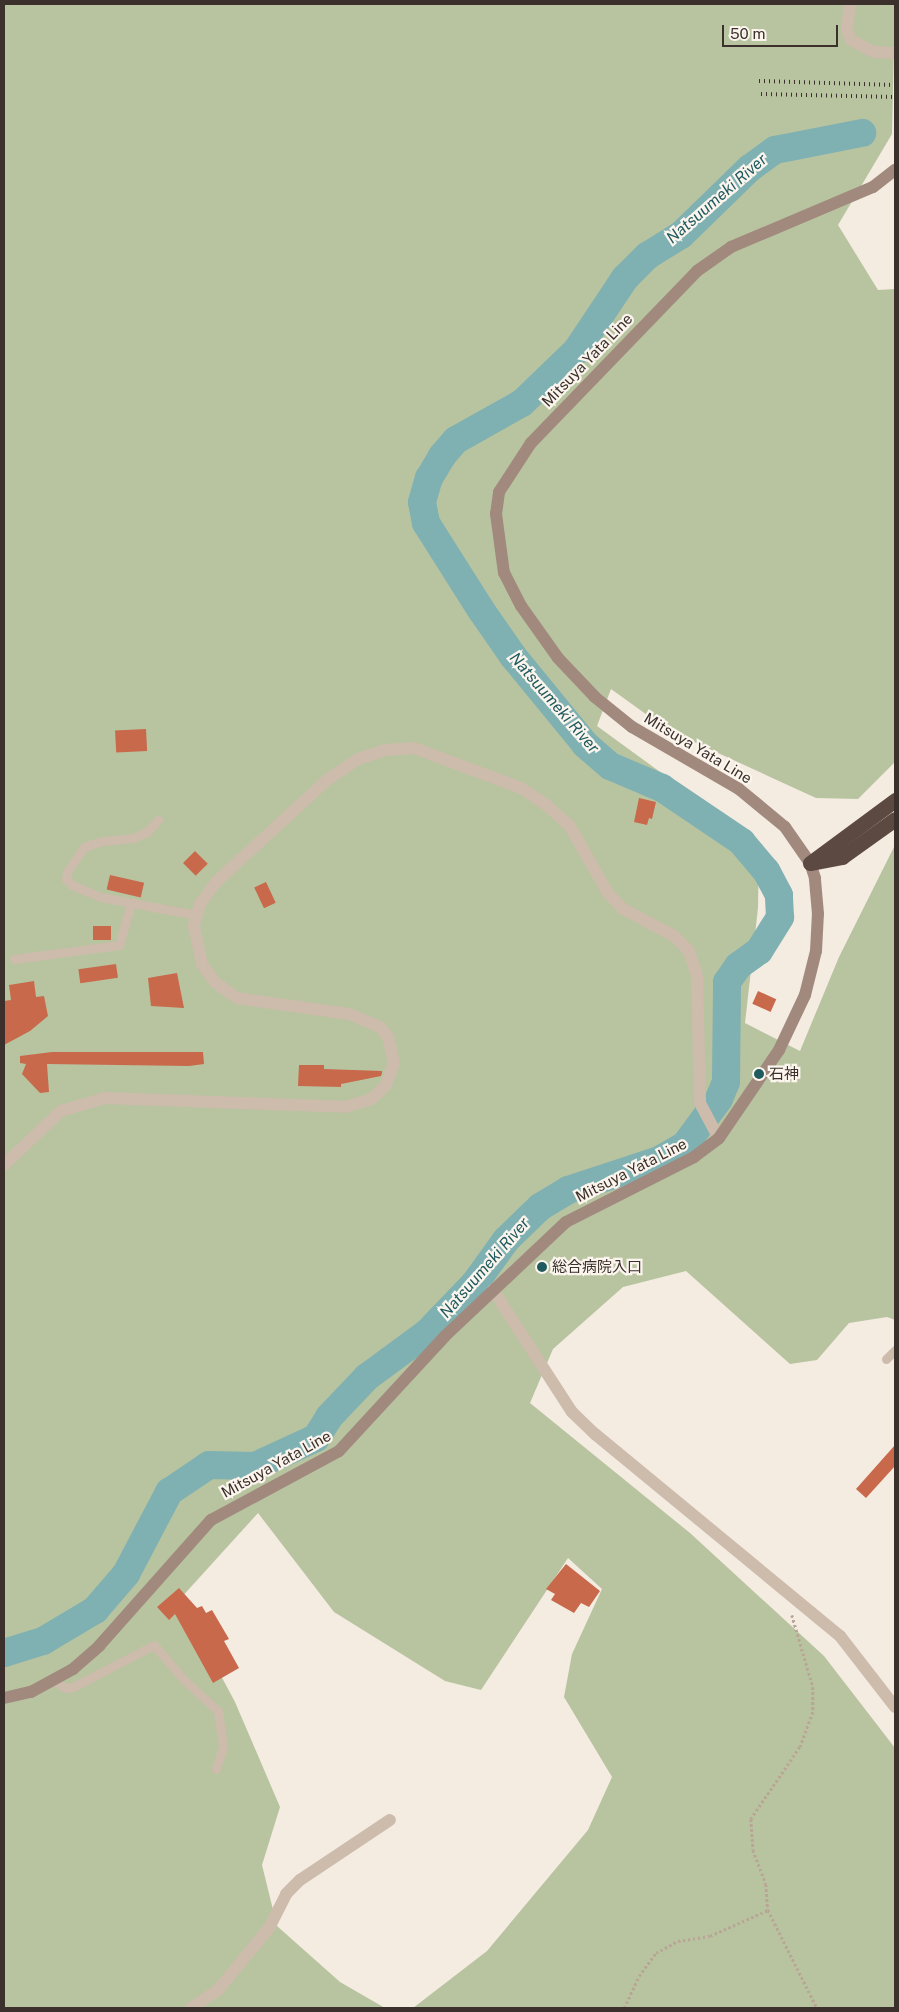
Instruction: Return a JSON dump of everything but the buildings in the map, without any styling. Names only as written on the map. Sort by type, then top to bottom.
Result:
[{"type":"highway","points":[[810,863],[895,800]]},
{"type":"highway","points":[[810,863],[842,857],[895,819]]},
{"type":"main road","name":"Mitsuya Yata Line","points":[[4,1698],[31,1692],[54,1681],[99,1646],[211,1520],[339,1451],[445,1336],[566,1222],[694,1157],[718,1135],[780,1050],[805,995],[816,951],[818,914],[815,878],[810,863],[778,821],[739,790],[632,727],[595,697],[558,658],[521,606],[504,573],[496,514],[499,492],[531,444],[697,271],[731,247],[873,187],[895,170]]},
{"type":"street","points":[[850,4],[847,29],[851,40],[874,52],[895,53]]},
{"type":"street","points":[[4,1165],[46,1122],[61,1112],[89,1101],[104,1098],[345,1107],[370,1100],[386,1085],[392,1075],[393,1051],[388,1037],[380,1027],[349,1014],[237,998],[215,982],[202,964],[196,946],[196,915],[216,882],[327,780],[358,759],[386,750],[414,748],[521,788],[546,805],[569,825],[608,892],[623,909],[674,936],[689,951],[697,976],[700,1103],[718,1135]]},
{"type":"street","points":[[493,1290],[572,1412],[595,1434],[783,1588],[852,1648],[895,1707]]},
{"type":"street","points":[[191,2008],[218,1990],[269,1928],[286,1894],[300,1880],[390,1820]]},
{"type":"lane","points":[[158,820],[147,832],[133,838],[102,841],[84,847],[67,872],[66,879],[72,886],[100,897],[196,915]]},
{"type":"lane","points":[[14,960],[119,945],[131,904]]},
{"type":"lane","points":[[886,1359],[895,1350]]},
{"type":"lane","points":[[54,1681],[65,1688],[73,1687],[154,1645],[184,1680],[218,1711],[224,1747],[216,1769]]},
{"type":"path","points":[[783,1588],[813,1687],[813,1712],[800,1747],[751,1819],[753,1850],[766,1884],[768,1910],[817,2008]]},
{"type":"path","points":[[624,2008],[639,1976],[656,1953],[678,1941],[710,1936],[768,1910]]},
{"type":"green space","points":[[4,4],[895,4],[892,134],[838,225],[878,290],[895,289],[895,762],[858,799],[816,798],[668,730],[611,689],[597,726],[759,844],[758,908],[745,1023],[800,1051],[839,957],[895,845],[895,1320],[887,1317],[849,1323],[817,1360],[790,1364],[686,1271],[623,1287],[553,1349],[530,1403],[690,1533],[824,1656],[895,1748],[895,2008],[413,2008],[487,1951],[588,1830],[612,1777],[564,1697],[572,1654],[602,1589],[568,1558],[481,1690],[445,1681],[334,1612],[258,1513],[180,1599],[235,1702],[280,1807],[262,1865],[277,1926],[340,1982],[385,2008],[4,2008]]},
{"type":"waterway","name":"Natsuumeki River","points":[[4,1653],[43,1641],[95,1610],[126,1574],[169,1492],[209,1465],[255,1466],[316,1438],[329,1417],[367,1377],[428,1332],[475,1283],[506,1240],[540,1207],[568,1190],[659,1160],[685,1145],[719,1099],[726,1082],[727,982],[738,966],[759,951],[780,917],[779,895],[766,871],[742,842],[662,788],[610,766],[585,744],[513,656],[481,610],[426,523],[422,502],[429,478],[442,456],[456,440],[522,403],[577,350],[625,278],[647,256],[681,235],[750,168],[775,150],[862,133]]},
{"type":"railway","points":[[759,81],[895,85]]},
{"type":"railway","points":[[761,94],[895,97]]},
{"type":"place","name":"石神","points":[[759,1074]]},
{"type":"place","name":"総合病院入口","points":[[542,1267]]}]
